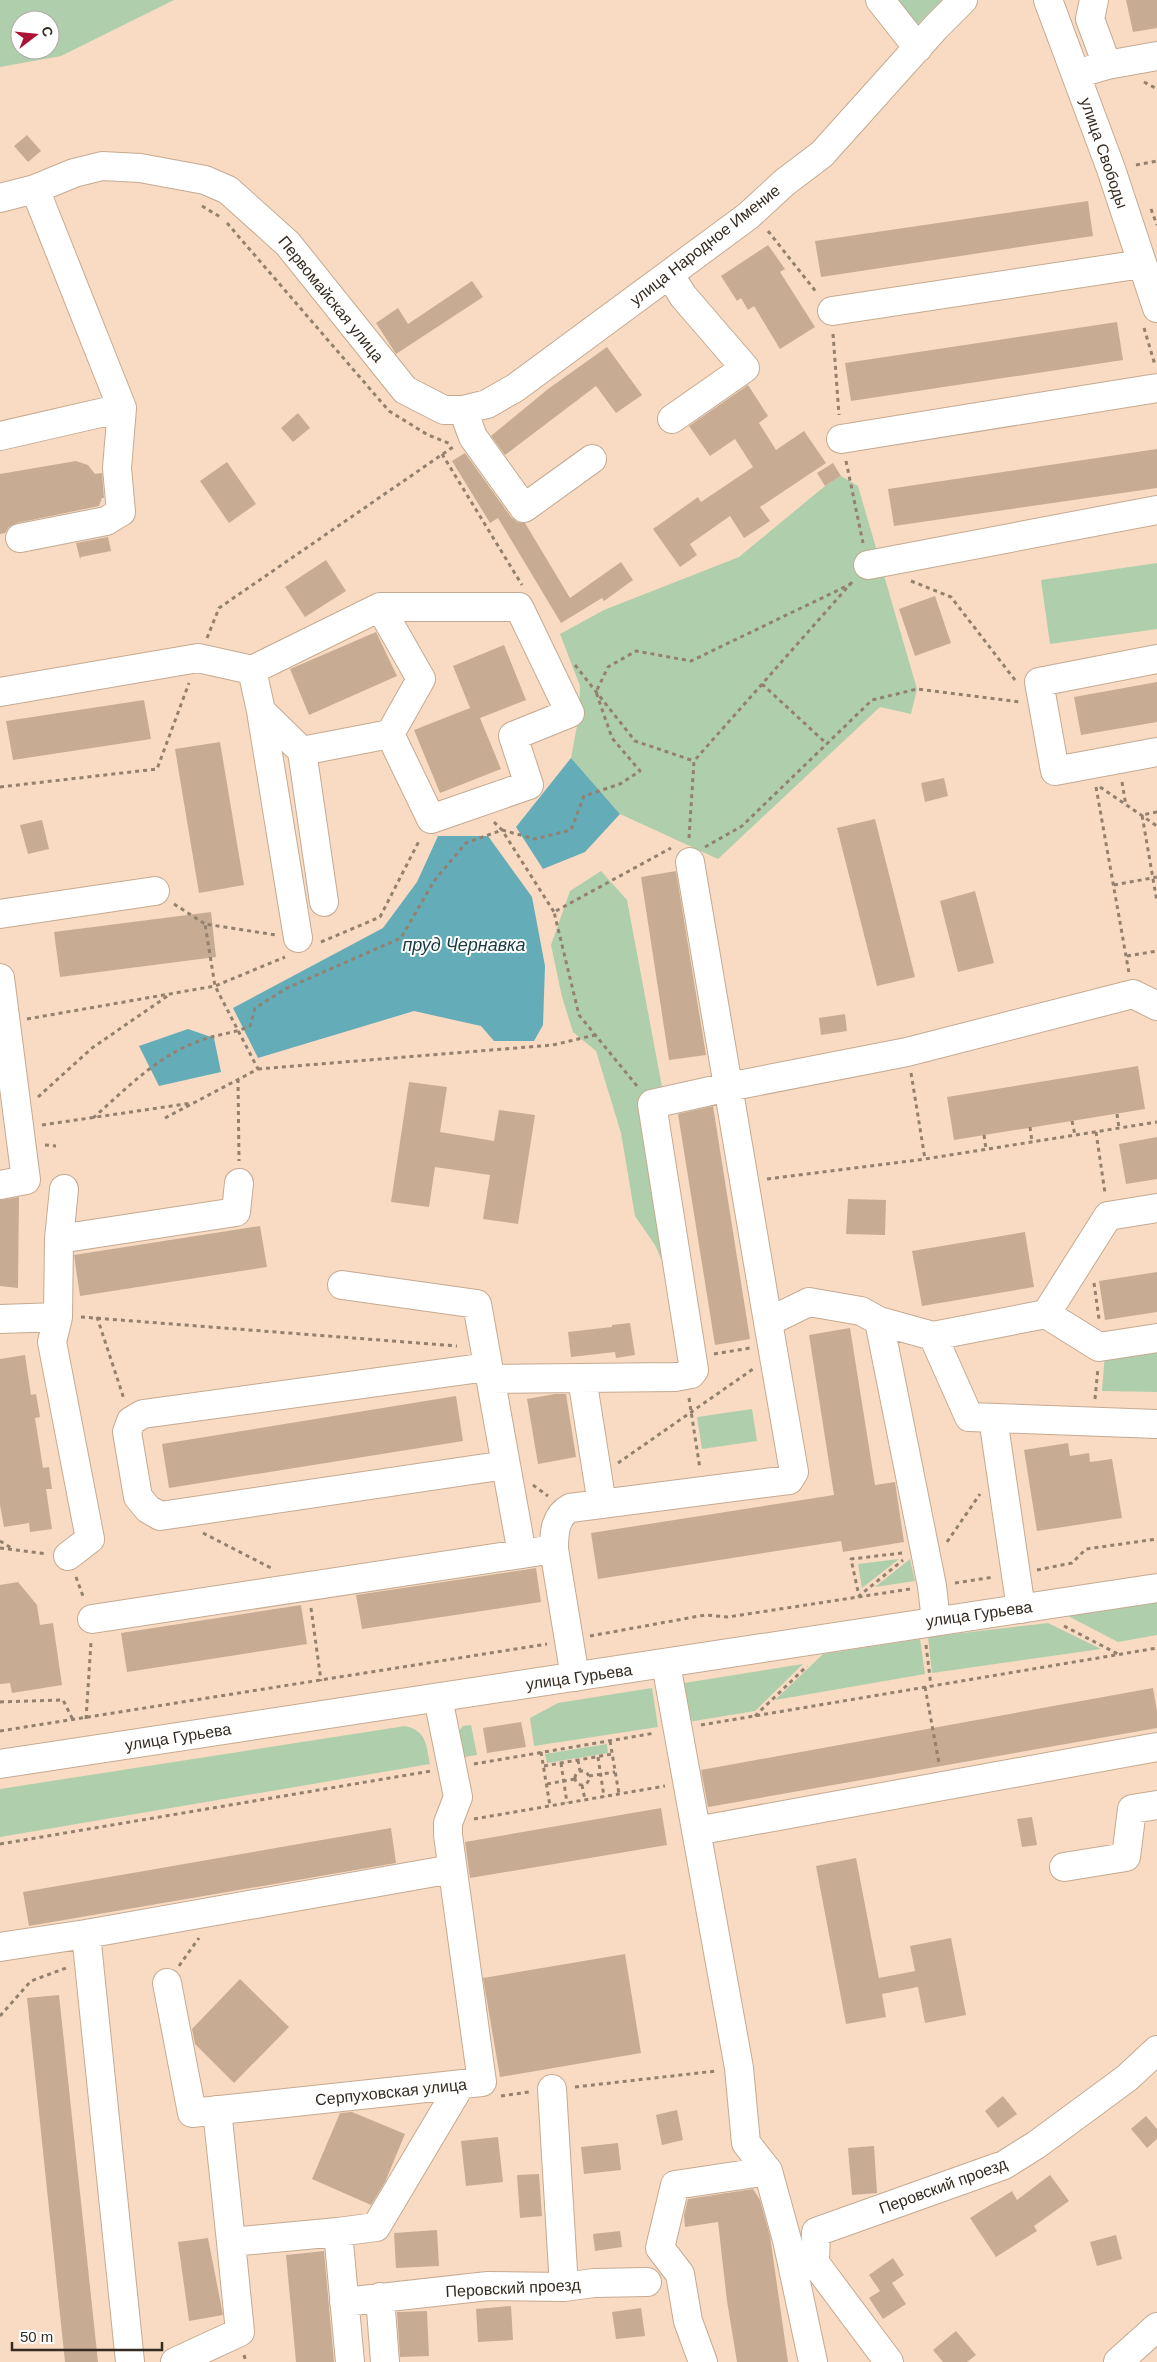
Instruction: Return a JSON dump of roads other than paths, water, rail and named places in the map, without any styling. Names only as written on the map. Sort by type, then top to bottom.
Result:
[{"type":"street","points":[[880,0],[918,48]]},
{"type":"street","name":"улица Народное Имение","points":[[405,390],[444,410],[463,410],[487,404],[515,388],[748,216],[785,182],[822,154],[964,0]]},
{"type":"street","name":"улица Свободы","points":[[1048,0],[1076,74],[1157,308]]},
{"type":"street","points":[[1094,0],[1090,19],[1107,65]]},
{"type":"street","points":[[1076,74],[1107,65],[1157,56]]},
{"type":"street","name":"Первомайская улица","points":[[0,198],[35,189],[74,173],[102,166],[140,168],[180,174],[205,180],[228,190],[288,244],[405,390]]},
{"type":"street","points":[[20,538],[106,521],[121,512],[117,468],[122,408],[35,189]]},
{"type":"street","points":[[832,311],[1142,264]]},
{"type":"street","points":[[670,275],[683,296],[744,368],[672,419]]},
{"type":"street","points":[[841,439],[1157,388]]},
{"type":"street","points":[[0,436],[122,408]]},
{"type":"street","points":[[463,410],[473,437],[524,508],[592,459]]},
{"type":"street","points":[[860,574],[1157,510]]},
{"type":"street","points":[[302,751],[390,734],[421,679],[380,607]]},
{"type":"street","points":[[0,692],[198,658],[252,670],[380,607],[519,607],[570,713],[512,736],[529,785],[431,819],[390,734]]},
{"type":"street","points":[[1157,660],[1039,682],[1055,771],[1157,752]]},
{"type":"street","points":[[252,670],[261,711],[301,946]]},
{"type":"street","points":[[261,711],[302,751],[324,902]]},
{"type":"street","points":[[575,1677],[554,1549],[555,1528],[563,1512],[570,1508],[789,1480],[793,1477],[794,1472],[728,1087],[684,849]]},
{"type":"street","points":[[0,914],[155,891]]},
{"type":"street","points":[[0,978],[26,1180],[0,1185]]},
{"type":"street","points":[[506,1465],[160,1516],[148,1510],[138,1497],[127,1432],[131,1421],[143,1414],[488,1364],[582,1378],[689,1367],[652,1104],[907,1052],[1145,1000]]},
{"type":"street","points":[[59,1239],[236,1212],[239,1183]]},
{"type":"street","points":[[64,1189],[59,1239],[58,1317],[52,1342],[90,1539],[68,1556]]},
{"type":"street","points":[[1046,1314],[1108,1216],[1157,1208]]},
{"type":"street","points":[[342,1285],[478,1304],[522,1554]]},
{"type":"street","points":[[771,1338],[809,1302],[861,1311],[879,1321],[933,1336],[1046,1314],[1099,1334],[1157,1338]]},
{"type":"street","points":[[0,1319],[58,1317]]},
{"type":"street","points":[[879,1321],[932,1586],[936,1621]]},
{"type":"street","points":[[933,1336],[969,1417],[1157,1424]]},
{"type":"street","points":[[582,1378],[602,1504]]},
{"type":"street","points":[[993,1418],[1021,1609]]},
{"type":"street","points":[[92,1619],[554,1549]]},
{"type":"street","name":"улица Гурьева","points":[[0,1764],[1157,1588]]},
{"type":"street","points":[[666,1664],[739,2068],[746,2143],[768,2171],[786,2240],[813,2362]]},
{"type":"street","name":"Серпуховская улица","points":[[167,1983],[192,2112],[472,2083],[448,1823],[458,1797],[438,1698]]},
{"type":"street","points":[[696,1830],[1157,1747]]},
{"type":"street","points":[[1064,1867],[1126,1857],[1132,1809],[1157,1805]]},
{"type":"street","points":[[0,1947],[88,1947],[218,1911],[452,1869]]},
{"type":"street","points":[[88,1947],[130,2362]]},
{"type":"street","name":"Перовский проезд","points":[[889,2362],[815,2263],[816,2232],[1004,2165],[1036,2146],[1127,2078],[1157,2050]]},
{"type":"street","points":[[231,2242],[338,2232],[376,2226],[472,2083]]},
{"type":"street","points":[[552,2089],[564,2287]]},
{"type":"street","points":[[176,2362],[240,2332],[217,2110]]},
{"type":"street","points":[[703,2362],[688,2321],[680,2274],[660,2248],[675,2186],[768,2171]]},
{"type":"street","points":[[338,2232],[350,2362]]},
{"type":"street","name":"Перовский проезд","points":[[344,2302],[488,2286],[564,2287],[594,2283],[647,2282]]},
{"type":"street","points":[[380,2297],[386,2362]]},
{"type":"street","points":[[1118,2362],[1157,2327]]},
{"type":"water","points":[[571,758],[620,814],[585,852],[543,869],[516,827]]},
{"type":"water","name":"пруд Чернавка","points":[[438,836],[488,836],[532,897],[545,966],[543,1025],[534,1041],[494,1041],[481,1026],[414,1011],[258,1058],[233,1008],[383,928],[417,882]]},
{"type":"water","points":[[188,1029],[214,1038],[221,1072],[159,1086],[139,1046]]}]
